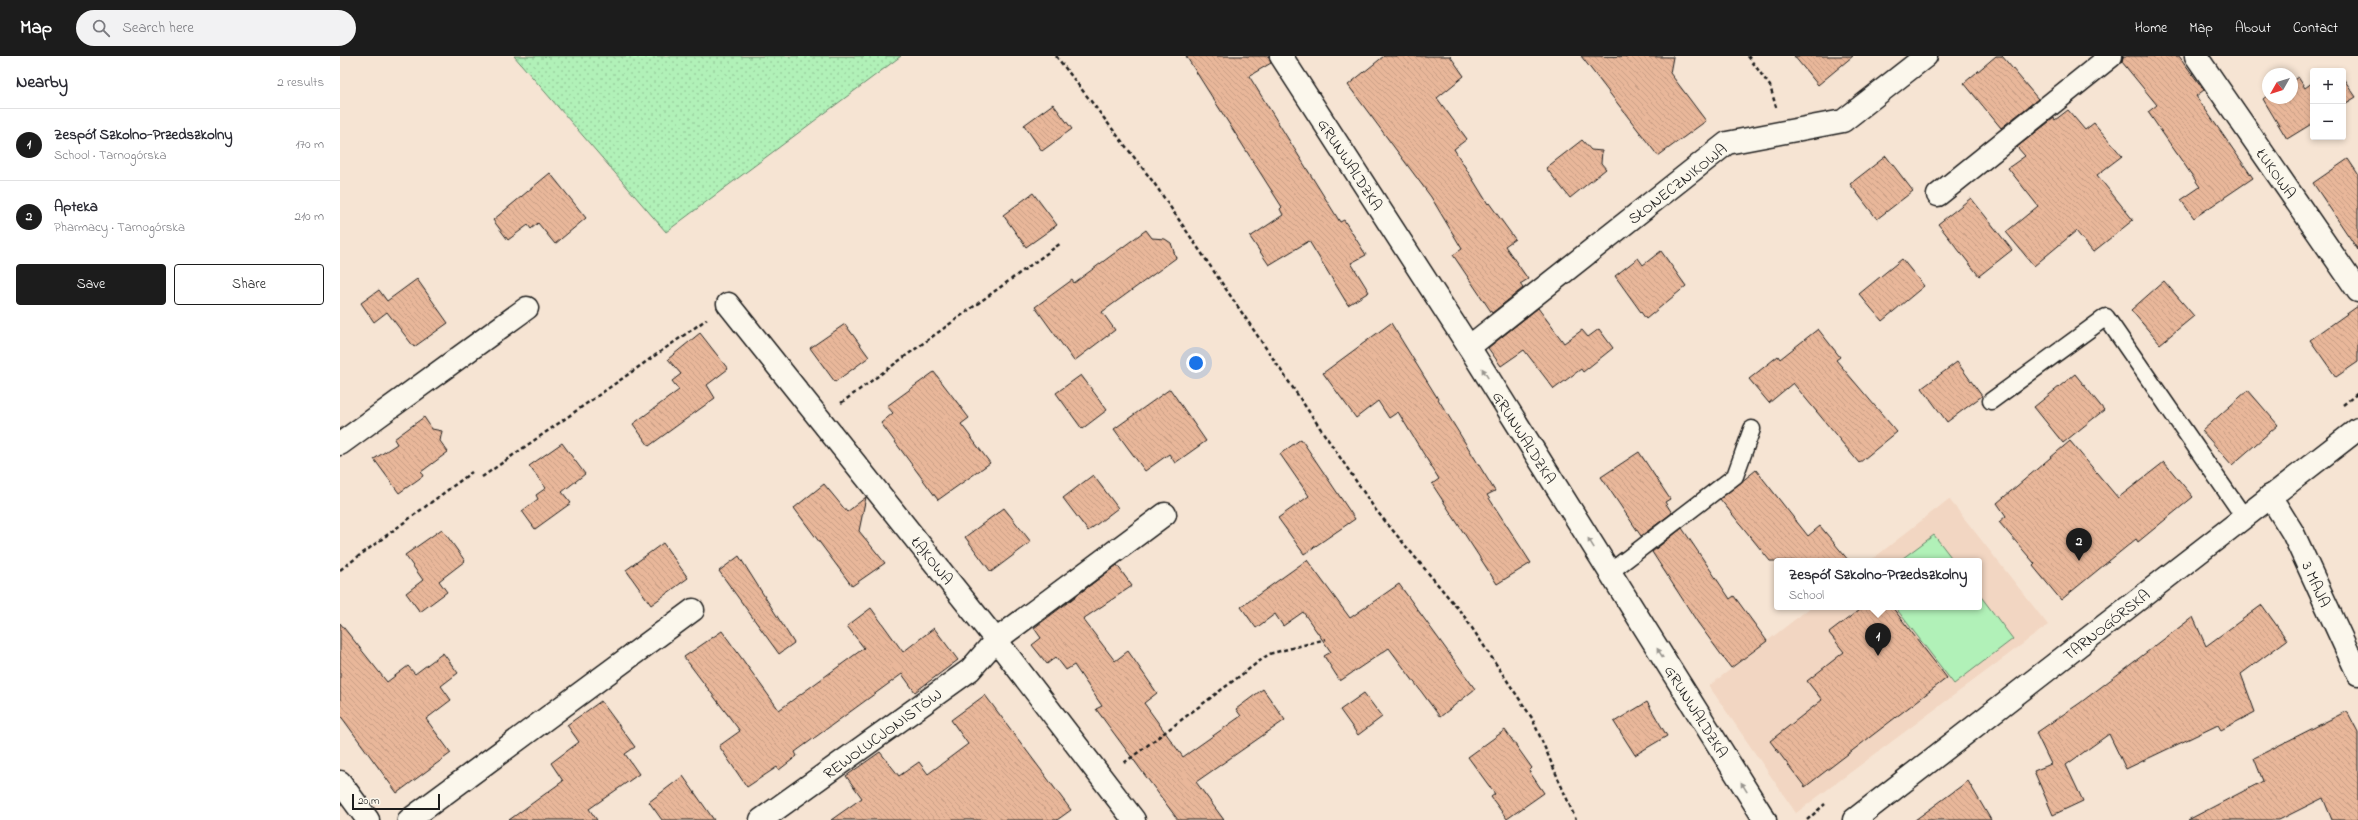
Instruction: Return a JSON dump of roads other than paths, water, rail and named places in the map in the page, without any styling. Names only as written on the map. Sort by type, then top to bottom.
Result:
[{"type":"street","name":"GRUNWALDZKA","points":[[1281,56],[1469,347],[1765,820]]},
{"type":"street","name":"SŁONECZNIKOWA","points":[[1469,347],[1727,143],[1844,121],[1926,56]]},
{"type":"street","points":[[1938,195],[2111,56]]},
{"type":"street","name":"ŁUKOWA","points":[[2196,56],[2358,291]]},
{"type":"street","name":"ŁĄKOWA","points":[[728,304],[996,640],[1134,820]]},
{"type":"street","points":[[340,444],[527,308]]},
{"type":"street","name":"TARNOGÓRSKA","points":[[1854,820],[2358,429]]},
{"type":"street","name":"3 MAJA","points":[[2270,496],[2294,533],[2358,674]]},
{"type":"street","name":"REWOLUCJONISTÓW","points":[[761,820],[970,670],[996,640],[1165,514]]},
{"type":"street","points":[[409,820],[693,610]]},
{"type":"street","points":[[340,782],[368,820]]},
{"type":"lane","points":[[1992,401],[2106,317],[2244,517]]},
{"type":"lane","points":[[1610,572],[1735,476],[1752,429]]},
{"type":"place","name":"Apteka","points":[[2079,561]]},
{"type":"place","name":"Zespół Szkolno-Przedszkolny","points":[[1878,656]]}]
